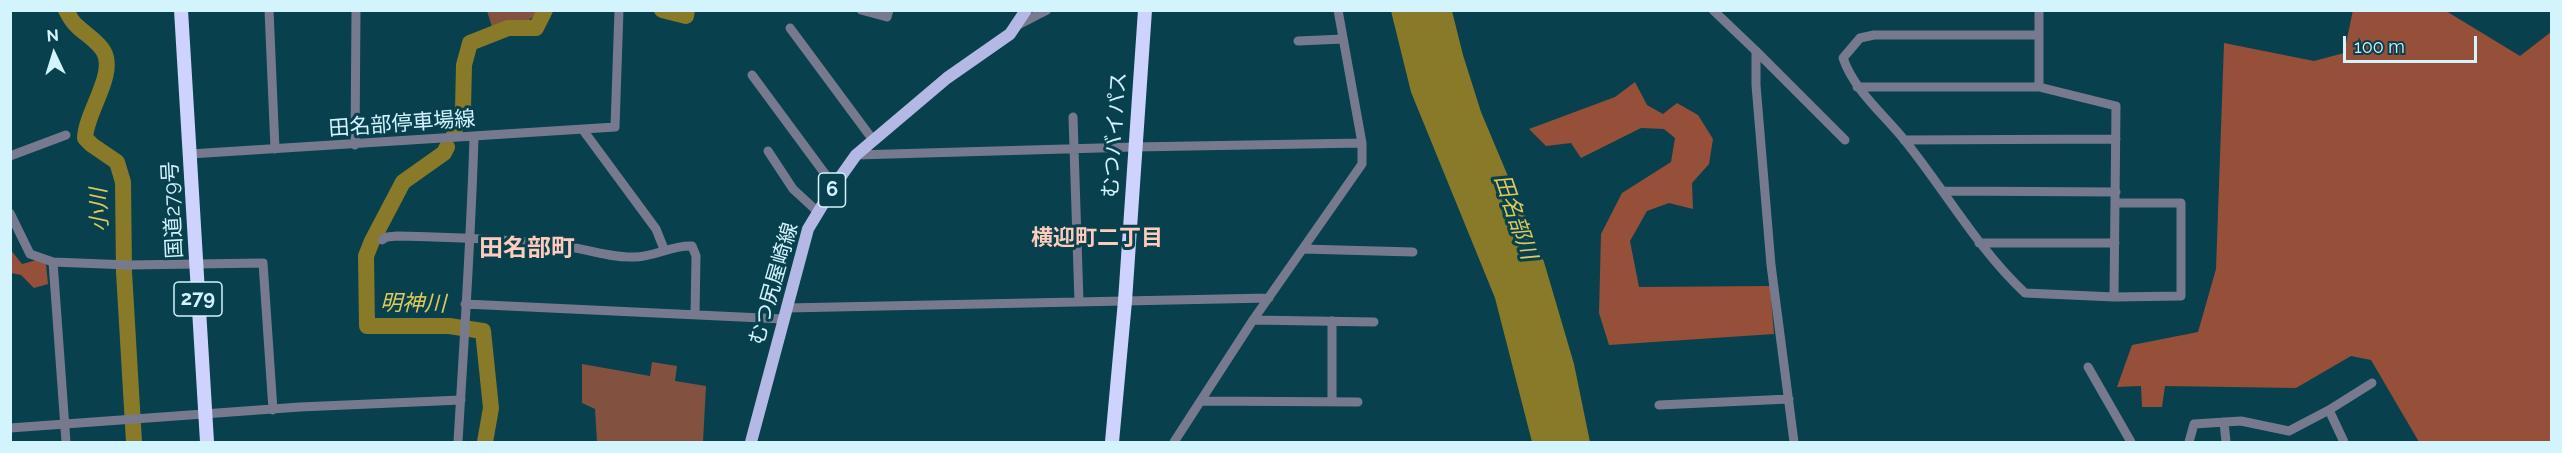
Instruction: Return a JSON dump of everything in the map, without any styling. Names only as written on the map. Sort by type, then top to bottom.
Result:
[{"type":"highway","name":"国道279号","points":[[181,10],[207,442]]},
{"type":"highway","name":"むつバイパス","points":[[1112,442],[1125,301],[1145,10]]},
{"type":"main road","name":"むつ尻屋崎線","points":[[751,442],[808,229],[834,186],[856,156],[873,140],[948,78],[1010,34],[1026,10]]},
{"type":"street","points":[[269,10],[275,149]]},
{"type":"street","points":[[355,145],[356,10]]},
{"type":"street","name":"田名部停車場線","points":[[190,154],[615,128],[619,10]]},
{"type":"street","points":[[861,10],[887,17],[889,10]]},
{"type":"street","points":[[1018,25],[1047,10]]},
{"type":"street","points":[[1174,442],[1253,320],[1362,164],[1362,143],[1338,10]]},
{"type":"street","points":[[1713,10],[1845,140]]},
{"type":"street","points":[[2039,10],[2039,87]]},
{"type":"street","points":[[790,28],[873,140]]},
{"type":"street","points":[[2039,34],[1874,34],[1860,38],[1843,58],[1857,87],[1904,140],[1944,191],[1980,243],[2025,293],[2114,297],[2181,296],[2181,203],[2116,203]]},
{"type":"street","points":[[1298,42],[1343,39]]},
{"type":"street","points":[[1756,51],[1756,86],[1771,265],[1794,442]]},
{"type":"street","points":[[752,75],[834,186]]},
{"type":"street","points":[[1857,87],[2039,87],[2116,106],[2114,297]]},
{"type":"street","points":[[1073,117],[1079,302]]},
{"type":"street","points":[[583,130],[656,229],[664,249]]},
{"type":"street","points":[[10,156],[66,135]]},
{"type":"street","points":[[458,442],[463,333],[471,238],[474,137]]},
{"type":"street","points":[[1904,140],[2116,139]]},
{"type":"street","points":[[856,156],[1075,148],[1362,143]]},
{"type":"street","points":[[768,151],[793,189],[818,212]]},
{"type":"street","points":[[1944,191],[2116,192]]},
{"type":"street","points":[[10,213],[30,254],[53,262],[117,265],[263,264],[273,410]]},
{"type":"street","points":[[382,240],[397,236],[471,238],[556,244],[629,257],[651,255],[679,245],[692,246],[696,249],[695,315]]},
{"type":"street","points":[[1980,243],[2115,243]]},
{"type":"street","points":[[1303,249],[1413,252]]},
{"type":"street","points":[[53,262],[66,442]]},
{"type":"street","points":[[465,304],[695,315],[1269,298]]},
{"type":"street","points":[[1253,320],[1374,322]]},
{"type":"street","points":[[1332,321],[1332,402]]},
{"type":"street","points":[[2088,366],[2132,442]]},
{"type":"street","points":[[2189,442],[2194,424],[2241,421],[2289,431],[2329,410],[2372,383]]},
{"type":"street","points":[[1659,405],[1790,399]]},
{"type":"street","points":[[10,428],[204,414],[461,400]]},
{"type":"street","points":[[1202,401],[1358,402]]},
{"type":"street","points":[[2329,410],[2344,442]]},
{"type":"street","points":[[2224,422],[2226,442]]},
{"type":"shaded area","points":[[487,10],[539,11],[528,21],[493,30]]},
{"type":"shaded area","points":[[2353,10],[2446,11],[2520,56],[2551,32],[2551,442],[2419,442],[2371,360],[2351,356],[2296,388],[2165,386],[2162,407],[2142,407],[2141,386],[2117,387],[2132,345],[2198,332],[2216,269],[2224,43],[2314,61],[2344,53]]},
{"type":"shaded area","points":[[1635,82],[1647,105],[1663,114],[1677,103],[1698,115],[1713,139],[1709,164],[1692,183],[1693,209],[1669,203],[1647,211],[1630,241],[1639,287],[1770,286],[1774,334],[1609,345],[1599,313],[1601,234],[1622,193],[1671,162],[1675,138],[1664,129],[1641,128],[1581,158],[1571,143],[1546,146],[1529,129],[1615,97]]},
{"type":"shaded area","points":[[10,249],[22,264],[37,260],[46,264],[48,284],[34,288],[21,275],[11,273]]},
{"type":"shaded area","points":[[652,362],[677,366],[675,381],[706,386],[703,442],[597,442],[595,409],[582,403],[582,364],[650,376]]},
{"type":"water","name":"田名部川","points":[[1391,11],[1452,11],[1481,112],[1544,262],[1574,364],[1590,442],[1532,442],[1495,298],[1411,92]]},
{"type":"waterway","name":"小川","points":[[66,10],[75,24],[101,48],[107,61],[104,82],[90,117],[85,138],[117,162],[123,182],[124,272],[134,442]]},
{"type":"waterway","name":"明神川","points":[[454,131],[463,109],[464,65],[470,43],[508,28],[536,28],[545,10]]},
{"type":"waterway","name":"明神川","points":[[662,10],[686,16],[687,10]]},
{"type":"waterway","name":"明神川","points":[[447,147],[444,153],[403,182],[372,241],[366,256],[367,326],[449,326],[483,331],[491,408],[485,442]]},
{"type":"district","name":"横迎町二丁目","points":[[1097,238]]},
{"type":"district","name":"田名部町","points":[[527,249]]}]
